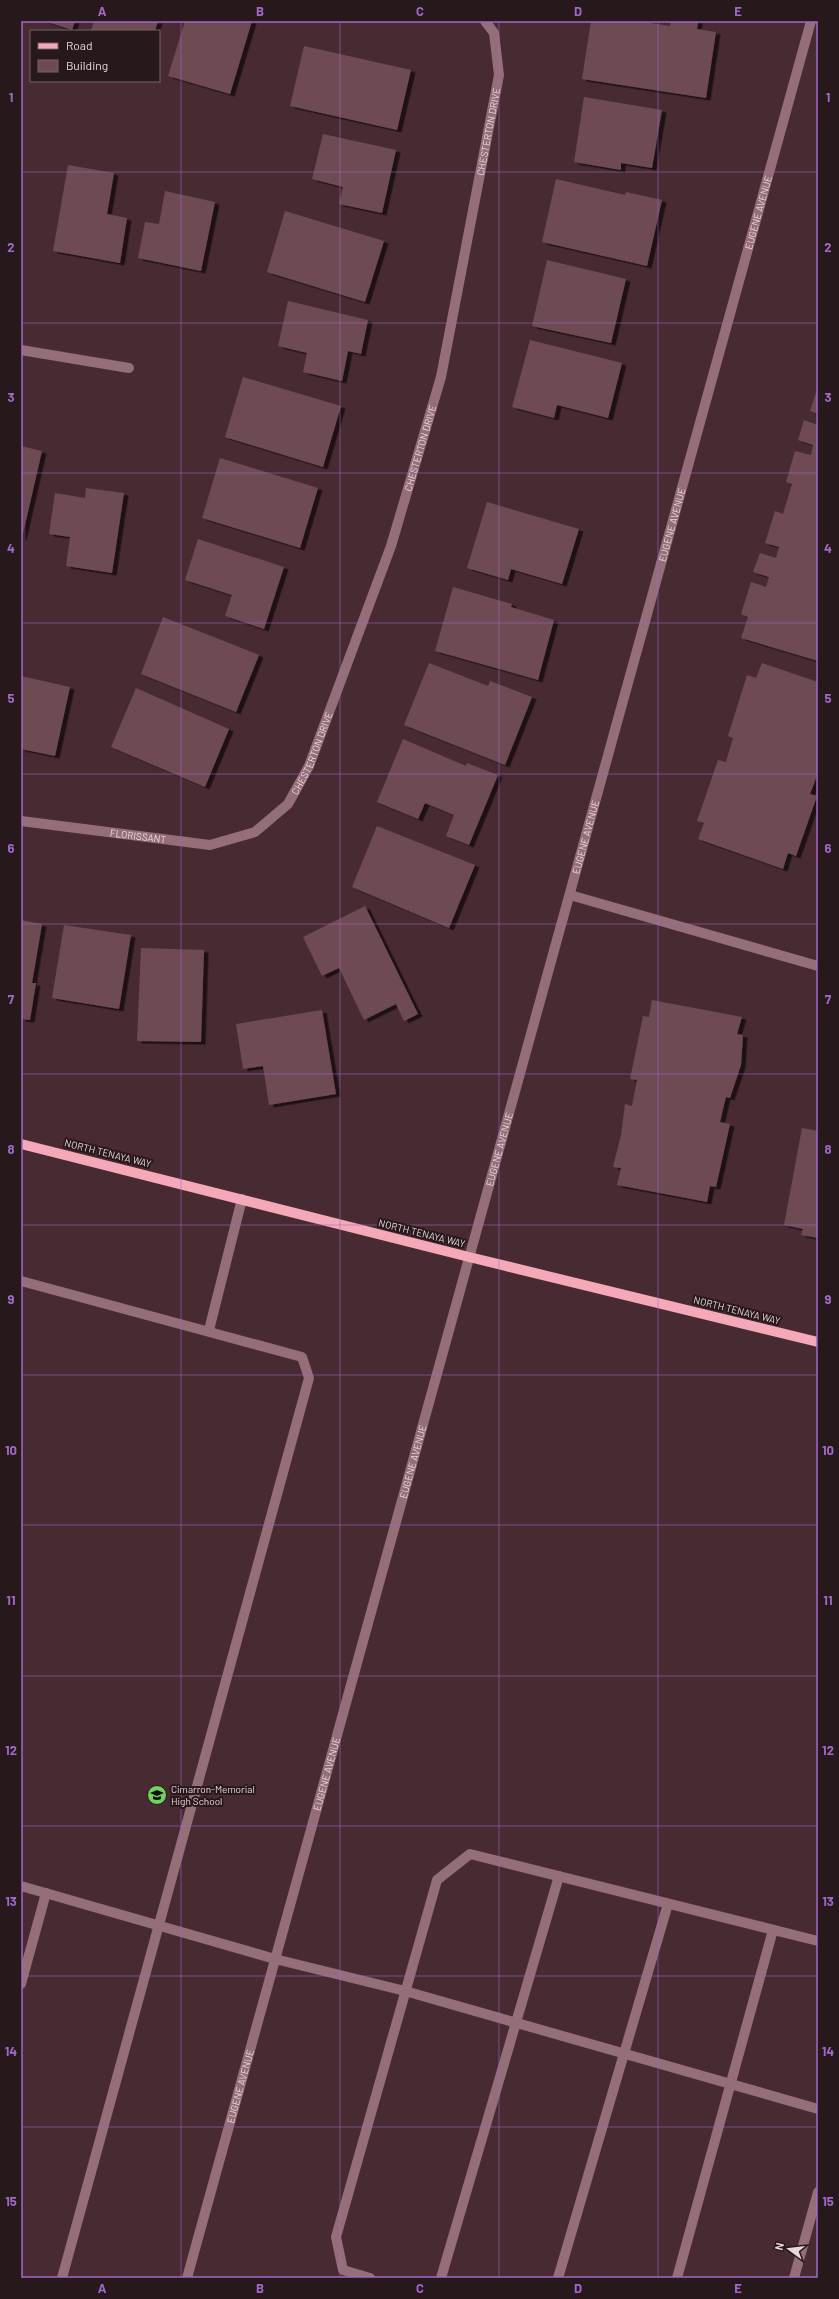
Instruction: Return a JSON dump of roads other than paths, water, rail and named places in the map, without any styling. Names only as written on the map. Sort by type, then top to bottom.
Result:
[{"type":"main road","name":"NORTH TENAYA WAY","points":[[21,1144],[469,1257],[818,1342]]},
{"type":"street","name":"CHESTERTON DRIVE","points":[[255,832],[288,804],[309,766],[393,538],[441,377],[499,75],[494,33],[485,21]]},
{"type":"street","name":"EUGENE AVENUE","points":[[187,2278],[811,21]]},
{"type":"street","points":[[21,350],[129,368]]},
{"type":"street","name":"FLORISSANT","points":[[21,821],[210,844],[255,832]]},
{"type":"street","points":[[570,894],[818,966]]},
{"type":"street","points":[[209,1330],[242,1199]]},
{"type":"street","points":[[21,1281],[209,1330],[302,1357],[309,1378],[62,2278]]},
{"type":"street","points":[[370,2278],[343,2270],[336,2237],[437,1880],[470,1854],[818,1941]]},
{"type":"street","points":[[441,2278],[559,1876]]},
{"type":"street","points":[[21,1886],[158,1924],[275,1959],[405,1990],[818,2109]]},
{"type":"street","points":[[21,1984],[46,1893]]},
{"type":"street","points":[[558,2278],[668,1904]]},
{"type":"street","points":[[677,2278],[732,2084],[773,1930]]},
{"type":"street","points":[[794,2278],[818,2192]]},
{"type":"place","name":"Cimarron-Memorial High School","points":[[157,1795]]}]
